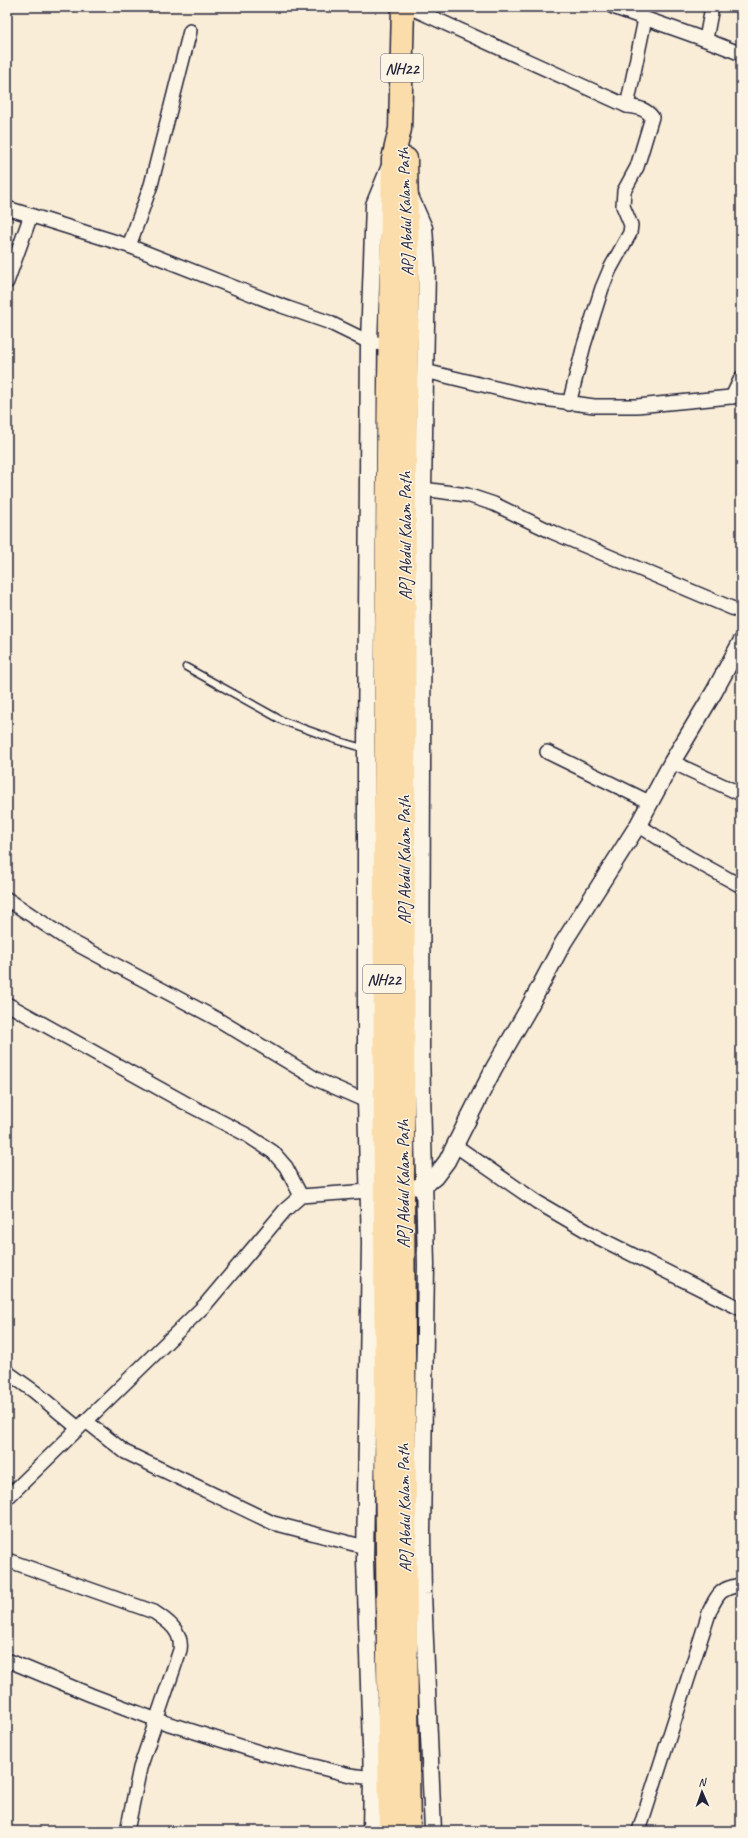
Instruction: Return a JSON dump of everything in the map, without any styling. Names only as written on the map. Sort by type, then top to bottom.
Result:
[{"type":"highway","name":"NH22","points":[[400,128],[403,7]]},
{"type":"highway","name":"APJ Abdul Kalam Path","points":[[390,1831],[387,1622],[385,1190],[387,429],[393,159],[400,128]]},
{"type":"highway","name":"APJ Abdul Kalam Path","points":[[388,345],[408,191],[406,160],[400,128]]},
{"type":"highway","name":"APJ Abdul Kalam Path","points":[[385,1190],[406,1634],[409,1831]]},
{"type":"street","points":[[409,7],[627,106],[648,111],[652,117],[636,167],[624,191],[623,206],[631,226],[630,233],[610,269],[602,288],[584,345],[569,404]]},
{"type":"street","points":[[613,7],[706,39],[741,54]]},
{"type":"street","points":[[706,39],[712,7]]},
{"type":"street","points":[[627,106],[645,19]]},
{"type":"street","points":[[129,246],[151,186],[190,31]]},
{"type":"street","name":"NH22","points":[[408,191],[424,228],[427,269],[420,1049],[425,1185],[426,1272],[422,1534],[433,1831]]},
{"type":"street","points":[[7,208],[129,246],[282,306],[388,345]]},
{"type":"street","points":[[7,282],[31,215]]},
{"type":"street","name":"NH22","points":[[371,1831],[372,1778],[365,1547],[370,1243],[385,1190],[366,1101],[366,749],[387,429],[388,345]]},
{"type":"street","points":[[425,371],[501,390],[569,404],[594,406],[637,406],[737,396],[741,378]]},
{"type":"street","points":[[424,489],[467,495],[494,504],[552,532],[741,612]]},
{"type":"street","points":[[7,1498],[205,1305],[285,1210],[301,1196],[385,1190],[425,1185],[435,1177],[456,1146],[494,1068],[527,1011],[563,943],[638,825],[649,802],[714,692],[741,642]]},
{"type":"street","points":[[547,752],[649,802]]},
{"type":"street","points":[[672,762],[741,794]]},
{"type":"street","points":[[638,825],[690,858],[741,886]]},
{"type":"street","points":[[7,899],[67,939],[217,1019],[318,1080],[366,1101]]},
{"type":"street","points":[[7,1004],[202,1112],[247,1135],[273,1152],[286,1167],[301,1196]]},
{"type":"street","points":[[456,1146],[537,1202],[597,1237],[741,1309]]},
{"type":"street","points":[[7,1372],[82,1425],[125,1452],[273,1523],[365,1547]]},
{"type":"street","points":[[7,1560],[154,1612],[168,1622],[176,1632],[181,1643],[140,1768],[127,1831]]},
{"type":"street","points":[[639,1831],[710,1610],[717,1594],[727,1588],[741,1585]]},
{"type":"street","points":[[7,1660],[91,1695],[157,1720],[262,1753],[350,1775],[372,1778]]},
{"type":"lane","points":[[186,667],[283,721],[366,749]]}]
